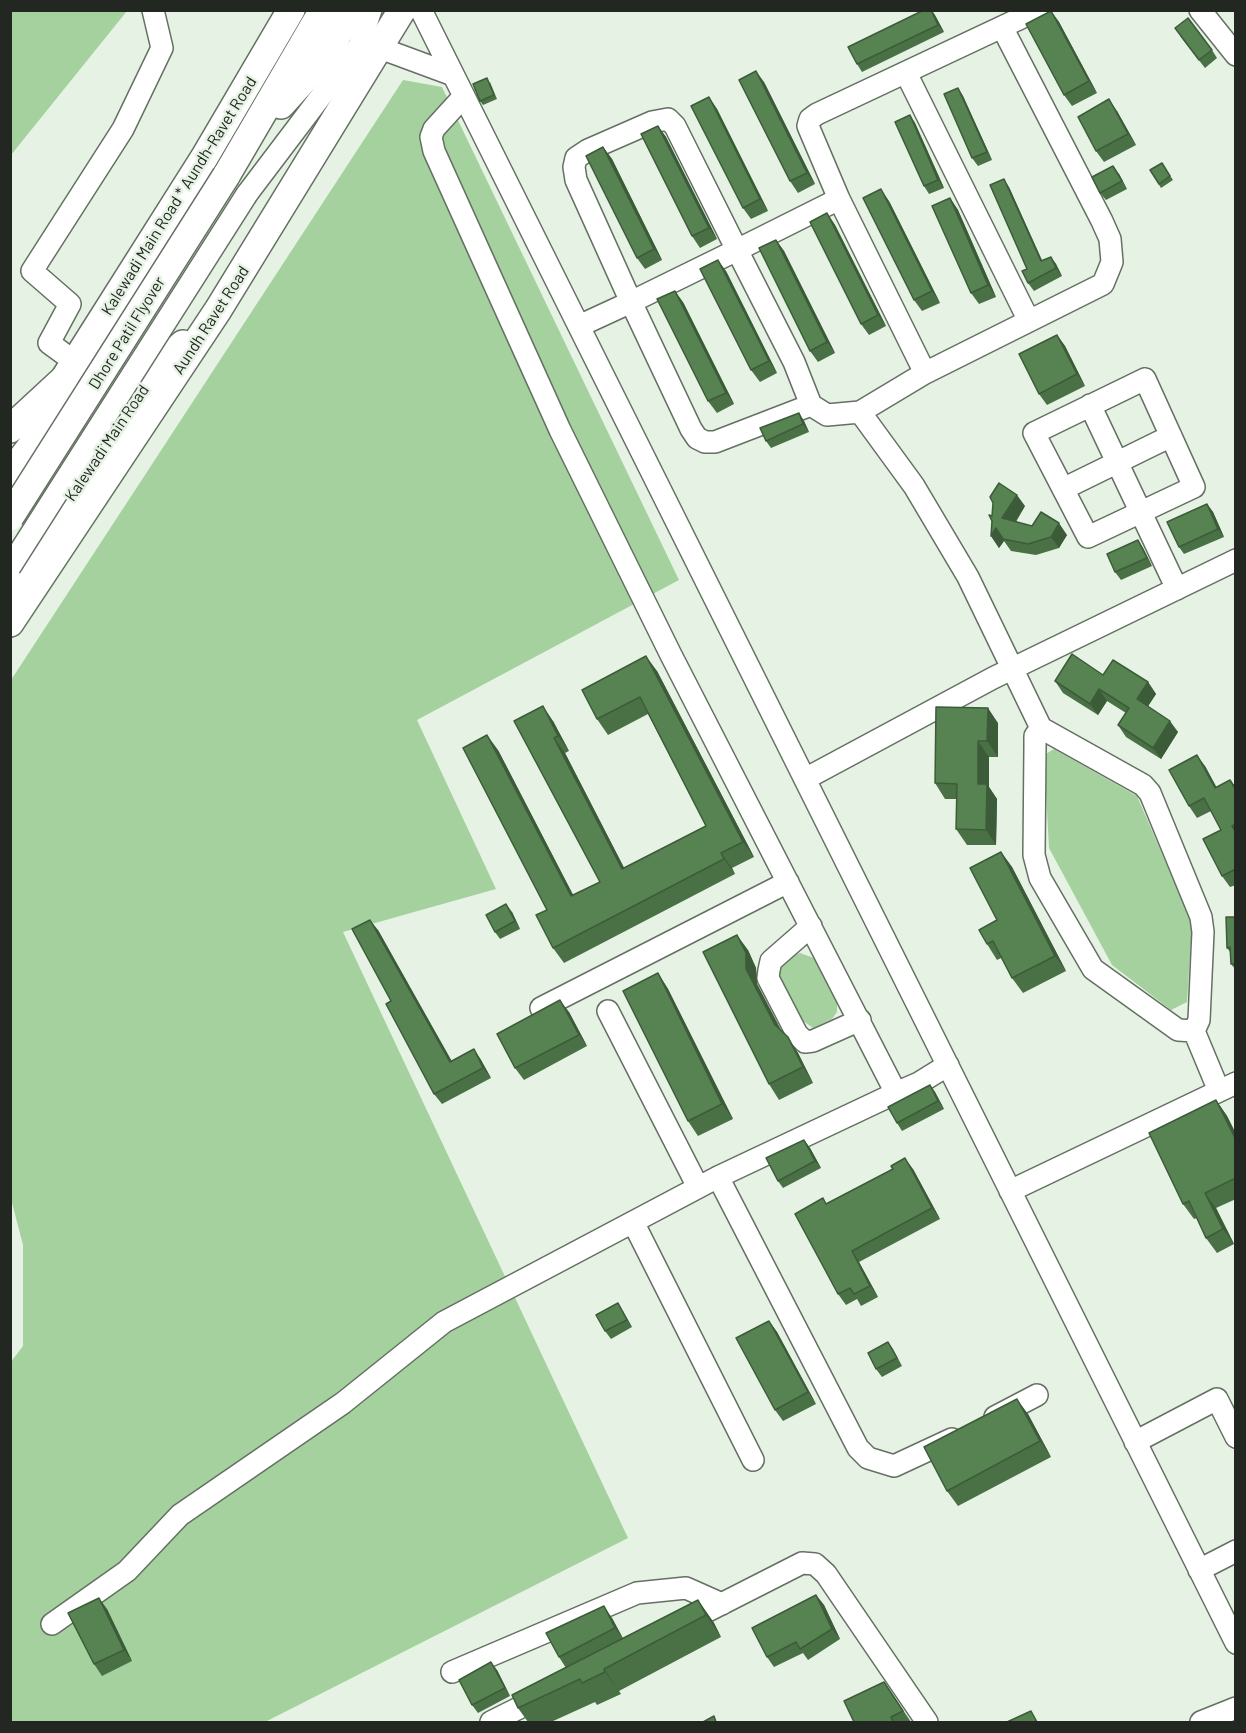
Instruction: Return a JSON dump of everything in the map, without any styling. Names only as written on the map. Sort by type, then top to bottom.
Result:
[{"type":"main road","name":"Kalewadi Main Road * Aundh-Ravet Road","points":[[70,371],[218,135],[291,10]]},
{"type":"main road","points":[[242,149],[323,10]]},
{"type":"main road","points":[[242,149],[327,54],[351,10]]},
{"type":"main road","name":"Aundh Ravet Road","points":[[10,623],[218,310],[370,47],[402,10]]},
{"type":"main road","points":[[218,135],[294,61]]},
{"type":"main road","name":"Dhore Patil Flyover","points":[[10,517],[242,149]]},
{"type":"main road","name":"Kalewadi Main Road","points":[[10,588],[155,370],[218,310]]},
{"type":"main road","points":[[10,429],[70,371]]},
{"type":"main road","points":[[10,474],[67,399],[70,371]]},
{"type":"main road","points":[[10,504],[54,523]]},
{"type":"street","points":[[70,371],[49,343],[70,304],[32,271],[123,129],[162,48],[153,10]]},
{"type":"street","points":[[370,47],[371,10]]},
{"type":"street","points":[[10,567],[247,194],[381,36],[395,10]]},
{"type":"street","points":[[421,10],[1236,1643]]},
{"type":"street","points":[[925,374],[839,199],[808,126],[810,119],[1038,10]]},
{"type":"street","points":[[1200,10],[1236,55]]},
{"type":"street","points":[[811,405],[715,442],[705,442],[697,438],[631,302],[576,180],[574,167],[576,158],[588,150],[652,122],[668,119],[675,126],[794,362],[811,405],[827,415],[860,412],[925,374],[1103,284],[1112,262],[1110,239],[1103,224],[1002,27]]},
{"type":"street","points":[[370,47],[453,75]]},
{"type":"street","points":[[906,73],[1029,321]]},
{"type":"street","points":[[464,96],[434,129],[431,137],[434,151],[560,430],[671,656],[896,1093]]},
{"type":"street","points":[[579,326],[839,199]]},
{"type":"street","points":[[1145,379],[1171,436],[1194,487],[1088,537],[1034,433],[1145,379]]},
{"type":"street","points":[[1090,405],[1177,589]]},
{"type":"street","points":[[860,412],[914,486],[962,567],[1041,728],[1143,785],[1150,793],[1201,917],[1203,932],[1199,1020],[1194,1031]]},
{"type":"street","points":[[1063,489],[1171,436]]},
{"type":"street","points":[[805,779],[1012,670],[1236,560]]},
{"type":"street","points":[[1041,728],[1035,736],[1034,855],[1040,878],[1093,969],[1178,1030],[1194,1031]]},
{"type":"street","points":[[541,1008],[788,882]]},
{"type":"street","points":[[811,926],[771,961],[769,970],[768,978],[797,1034],[805,1042],[813,1041],[860,1020]]},
{"type":"street","points":[[608,1011],[698,1187]]},
{"type":"street","points":[[1010,1191],[1228,1087],[1194,1031]]},
{"type":"street","points":[[52,1624],[127,1571],[180,1515],[343,1403],[444,1322],[698,1187],[919,1083],[948,1065]]},
{"type":"street","points":[[718,1177],[801,1333],[858,1448],[867,1458],[894,1466],[1037,1395]]},
{"type":"street","points":[[633,1222],[753,1460]]},
{"type":"street","points":[[1135,1442],[1217,1399],[1229,1406],[1236,1437]]},
{"type":"street","points":[[1199,1570],[1236,1551]]},
{"type":"street","points":[[659,1636],[802,1563],[815,1564],[826,1574],[927,1722]]},
{"type":"street","points":[[452,1672],[637,1593],[686,1588],[722,1604]]},
{"type":"street","points":[[492,1722],[565,1685]]},
{"type":"street","points":[[1201,1722],[1236,1708]]},
{"type":"green space","points":[[10,11],[127,11],[11,155]]},
{"type":"green space","points":[[403,80],[442,87],[679,580],[417,720],[496,889],[343,932],[628,1538],[265,1722],[11,1722],[10,1363],[23,1346],[23,1245],[10,1195],[11,680]]},
{"type":"green space","points":[[1054,749],[1137,796],[1192,923],[1187,1002],[1171,1010],[1112,965],[1049,848],[1044,755]]},
{"type":"green space","points":[[800,953],[817,959],[837,1001],[837,1012],[832,1019],[813,1028],[799,1018],[778,974],[780,967],[792,956]]},
{"type":"building","points":[[924,10],[931,10],[938,25],[857,64],[848,47]]},
{"type":"building","points":[[1051,11],[1089,81],[1064,95],[1026,24]]},
{"type":"building","points":[[1188,18],[1212,50],[1199,60],[1175,28]]},
{"type":"building","points":[[756,71],[807,173],[790,181],[739,80]]},
{"type":"building","points":[[487,78],[494,95],[480,101],[473,84]]},
{"type":"building","points":[[958,88],[987,152],[972,158],[944,94]]},
{"type":"building","points":[[709,97],[760,199],[743,208],[691,106]]},
{"type":"building","points":[[1109,99],[1128,134],[1096,151],[1078,117]]},
{"type":"building","points":[[910,115],[938,180],[924,186],[895,122]]},
{"type":"building","points":[[658,126],[709,228],[692,236],[641,134]]},
{"type":"building","points":[[603,147],[654,249],[637,258],[586,156]]},
{"type":"building","points":[[1162,163],[1170,176],[1159,184],[1150,170]]},
{"type":"building","points":[[1113,166],[1122,181],[1100,193],[1092,177]]},
{"type":"building","points":[[1004,179],[1041,261],[1051,257],[1056,268],[1028,283],[1022,271],[1027,269],[990,185]]},
{"type":"building","points":[[881,189],[932,291],[914,300],[863,198]]},
{"type":"building","points":[[950,198],[988,285],[971,293],[932,206]]},
{"type":"building","points":[[827,213],[878,315],[861,324],[810,222]]},
{"type":"building","points":[[776,240],[827,342],[810,351],[759,248]]},
{"type":"building","points":[[718,260],[769,361],[751,370],[700,269]]},
{"type":"building","points":[[675,291],[726,393],[708,401],[657,299]]},
{"type":"building","points":[[1057,335],[1077,374],[1039,394],[1019,354]]},
{"type":"building","points":[[799,413],[803,424],[766,441],[760,428]]},
{"type":"building","points":[[999,483],[1017,495],[1002,518],[1032,526],[1041,512],[1059,523],[1051,537],[1028,544],[1003,539],[996,528],[991,536],[992,521],[989,515],[992,516],[993,503],[990,497]]},
{"type":"building","points":[[1207,504],[1218,529],[1179,547],[1167,522]]},
{"type":"building","points":[[1138,540],[1147,558],[1115,572],[1107,554]]},
{"type":"building","points":[[1072,654],[1103,675],[1113,660],[1148,682],[1137,699],[1170,721],[1153,748],[1118,725],[1129,708],[1099,689],[1090,704],[1055,681]]},
{"type":"building","points":[[646,656],[743,842],[721,853],[724,859],[553,948],[536,915],[547,910],[463,748],[487,735],[571,896],[600,882],[514,721],[543,706],[558,736],[554,738],[622,869],[706,826],[640,697],[597,719],[582,690]]},
{"type":"building","points":[[936,707],[988,708],[987,741],[978,741],[978,784],[987,784],[986,830],[956,829],[957,784],[935,783]]},
{"type":"building","points":[[1197,755],[1215,788],[1230,780],[1236,790],[1236,824],[1232,826],[1236,833],[1236,869],[1222,876],[1203,839],[1221,830],[1204,798],[1189,806],[1169,770]]},
{"type":"building","points":[[1001,852],[1055,956],[1012,978],[993,941],[987,944],[979,930],[997,920],[970,868]]},
{"type":"building","points":[[506,904],[515,921],[495,932],[486,915]]},
{"type":"building","points":[[1226,917],[1236,917],[1236,964],[1231,964],[1230,947],[1227,948]]},
{"type":"building","points":[[370,920],[450,1062],[474,1049],[483,1068],[434,1094],[386,1004],[391,1001],[352,929]]},
{"type":"building","points":[[737,935],[746,953],[746,969],[775,1025],[788,1037],[803,1067],[769,1084],[703,952]]},
{"type":"building","points":[[658,973],[722,1104],[688,1121],[623,991]]},
{"type":"building","points":[[560,1000],[579,1035],[515,1068],[497,1034]]},
{"type":"building","points":[[930,1085],[938,1101],[897,1123],[888,1107]]},
{"type":"building","points":[[1216,1100],[1236,1140],[1236,1178],[1205,1193],[1223,1229],[1206,1238],[1189,1201],[1183,1204],[1149,1133]]},
{"type":"building","points":[[804,1140],[815,1161],[778,1181],[766,1158]]},
{"type":"building","points":[[905,1158],[932,1208],[852,1251],[870,1286],[854,1294],[850,1288],[838,1294],[795,1214],[823,1198],[826,1204],[893,1169],[891,1166]]},
{"type":"building","points":[[618,1303],[627,1320],[605,1331],[596,1315]]},
{"type":"building","points":[[769,1321],[808,1392],[775,1410],[736,1338]]},
{"type":"building","points":[[888,1342],[897,1358],[876,1369],[868,1353]]},
{"type":"building","points":[[1017,1399],[1040,1441],[947,1491],[924,1447]]},
{"type":"building","points":[[816,1595],[832,1629],[800,1649],[796,1642],[767,1657],[752,1628]]},
{"type":"building","points":[[99,1598],[124,1650],[94,1664],[68,1613]]},
{"type":"building","points":[[698,1600],[706,1615],[604,1669],[605,1672],[582,1683],[580,1679],[518,1708],[512,1695]]},
{"type":"building","points":[[604,1606],[615,1628],[559,1657],[546,1633]]},
{"type":"building","points":[[491,1662],[505,1688],[472,1705],[459,1680]]},
{"type":"building","points":[[884,1682],[903,1711],[891,1717],[893,1722],[854,1722],[844,1701]]},
{"type":"building","points":[[1031,1711],[1037,1722],[1007,1722]]},
{"type":"building","points":[[714,1716],[716,1722],[703,1722]]}]
